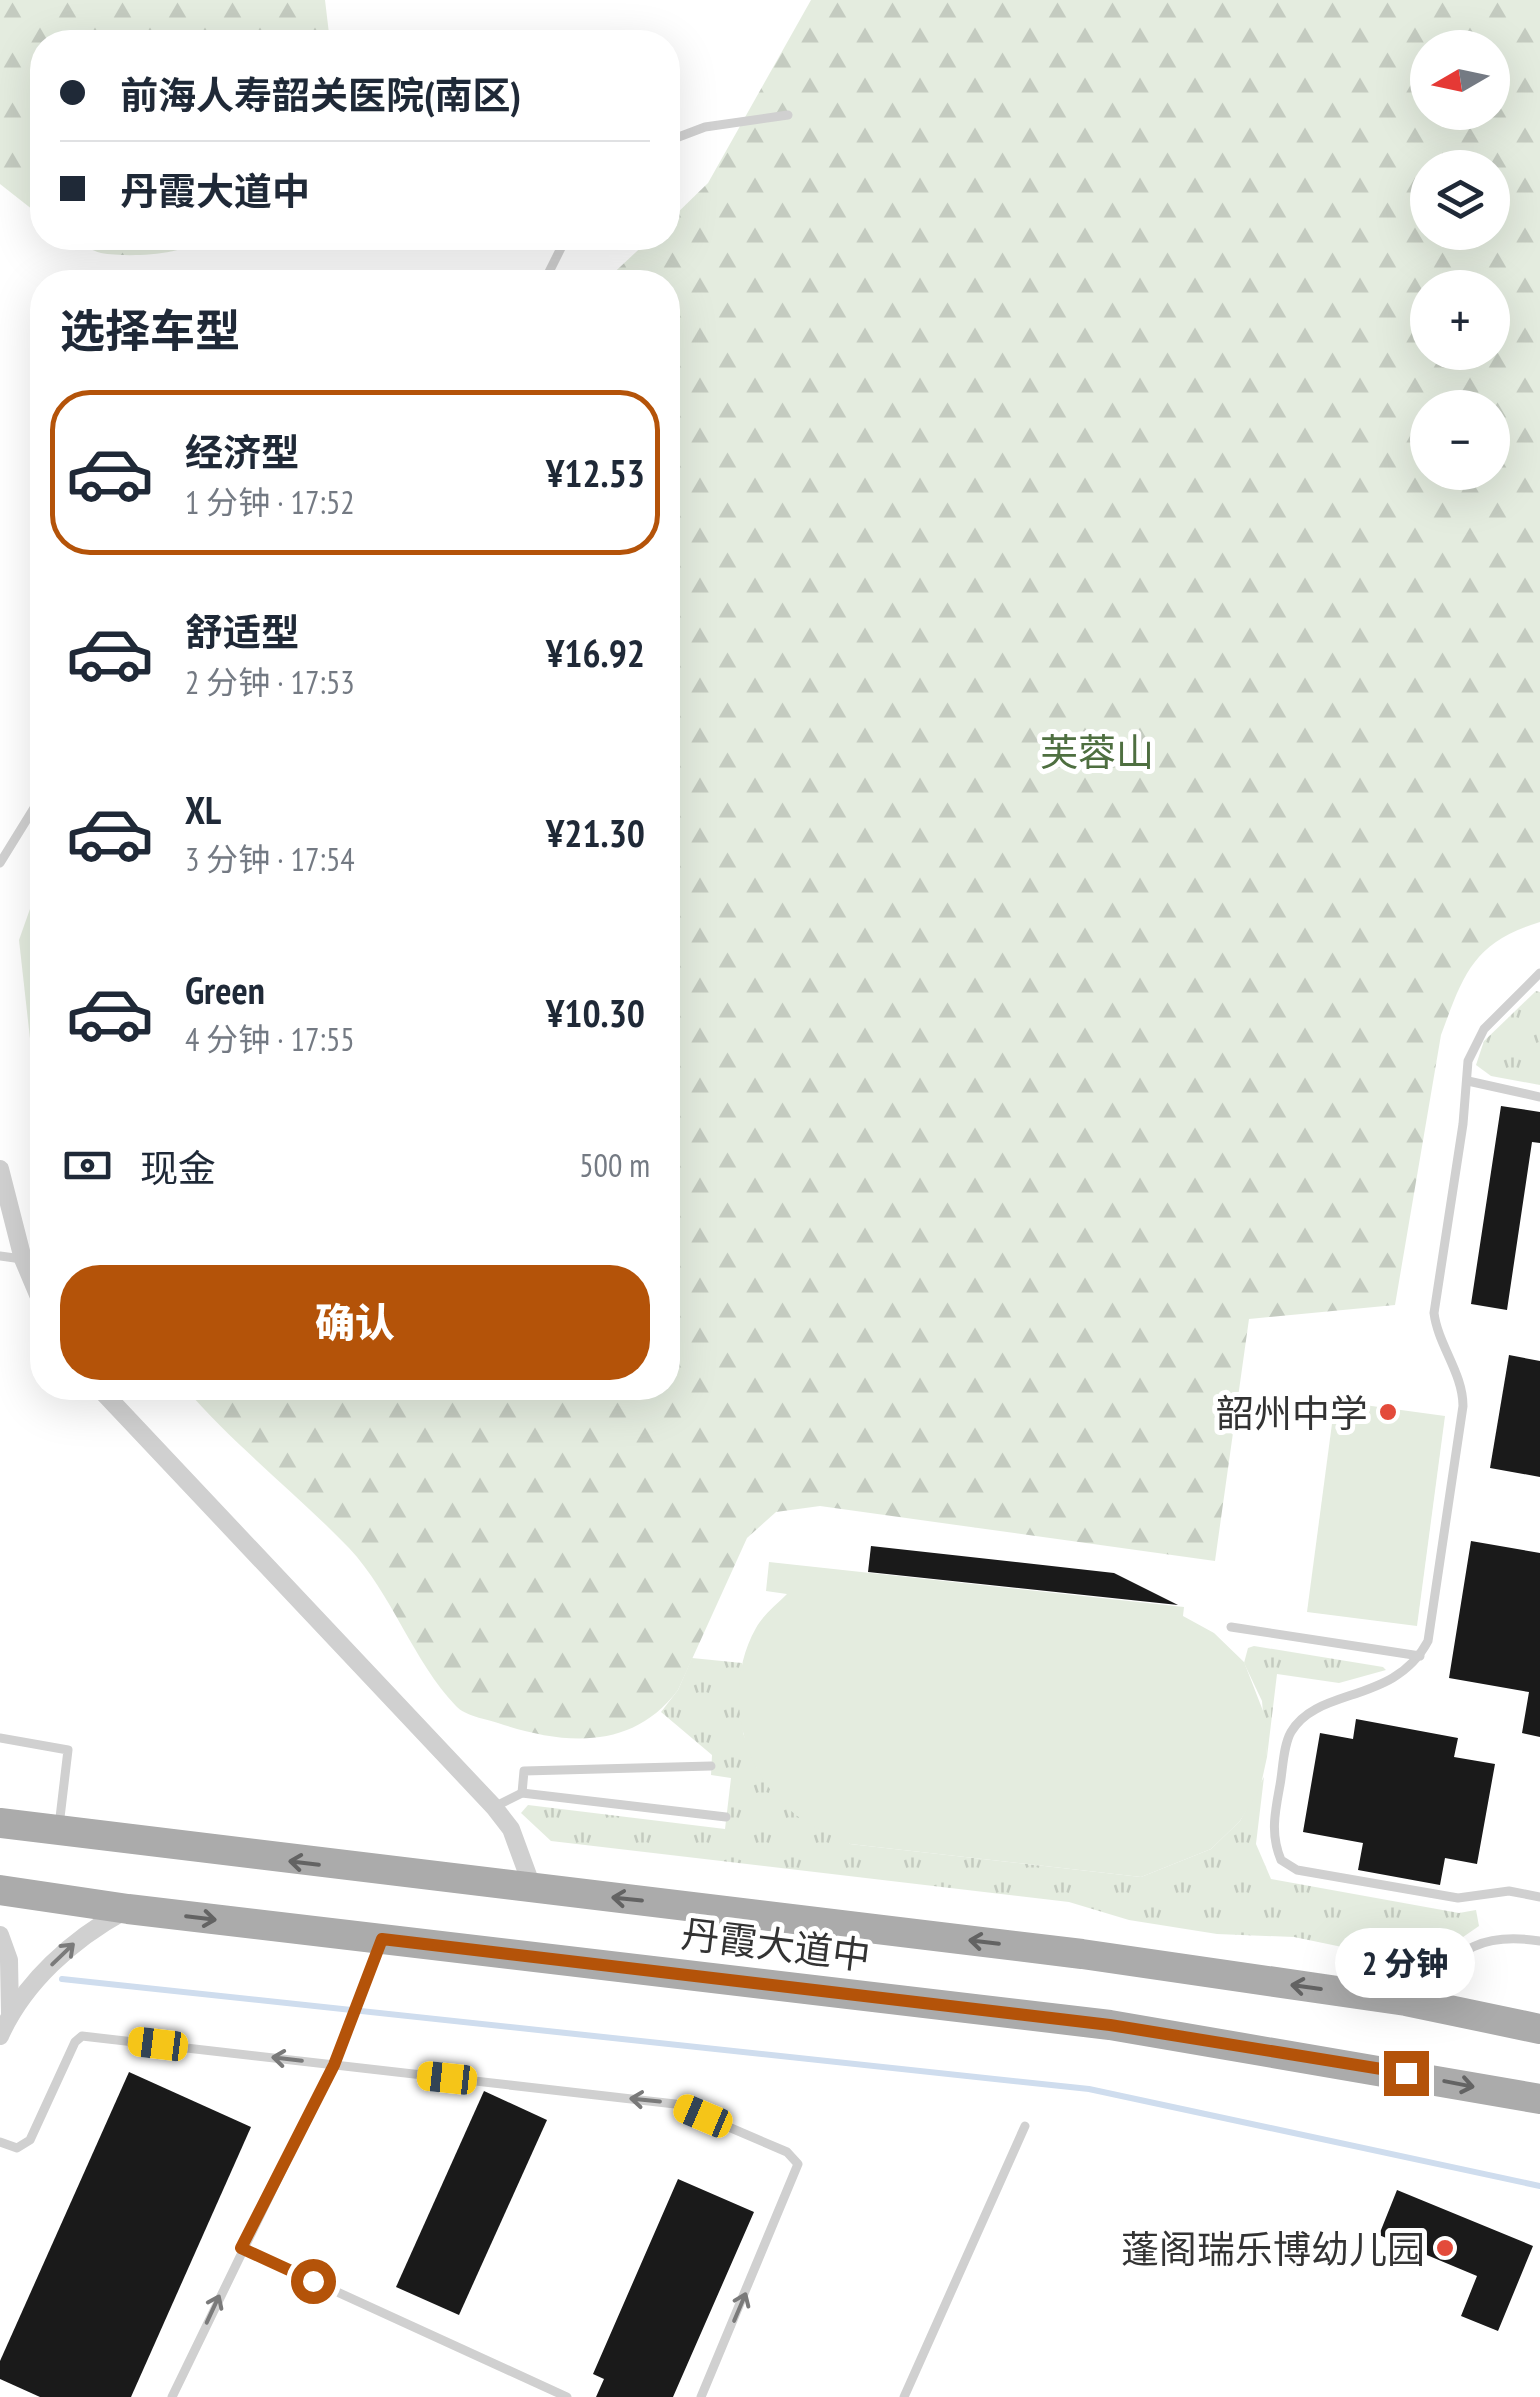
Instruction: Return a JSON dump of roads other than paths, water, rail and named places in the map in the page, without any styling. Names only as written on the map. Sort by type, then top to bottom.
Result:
[{"type":"main road","name":"丹霞大道中","points":[[0,1824],[58,1834],[1082,1954],[1406,2001],[1540,2029]]},
{"type":"main road","name":"丹霞大道中","points":[[0,1890],[128,1909],[1110,2025],[1540,2099]]},
{"type":"street","points":[[0,1169],[30,1276]]},
{"type":"street","points":[[110,1400],[494,1807],[511,1830],[533,1889]]},
{"type":"street","points":[[0,2036],[10,2013],[71,1946],[128,1909]]},
{"type":"street","points":[[0,1935],[9,1960],[10,2013]]},
{"type":"lane","points":[[680,136],[705,127],[788,115]]},
{"type":"lane","points":[[0,863],[30,814]]},
{"type":"lane","points":[[1540,973],[1484,1029],[1468,1061],[1434,1313],[1436,1331],[1462,1391],[1463,1406],[1434,1619],[1420,1656],[1394,1681],[1302,1718],[1289,1735],[1273,1826],[1281,1860],[1297,1870],[1458,1898],[1509,1891],[1540,1897]]},
{"type":"lane","points":[[1468,1081],[1540,1096]]},
{"type":"lane","points":[[0,1256],[23,1260]]},
{"type":"lane","points":[[1231,1626],[1420,1656]]},
{"type":"lane","points":[[0,1738],[68,1750],[58,1834]]},
{"type":"lane","points":[[522,1793],[524,1770],[711,1766]]},
{"type":"lane","points":[[494,1807],[522,1793],[726,1816]]},
{"type":"lane","points":[[1406,2001],[1477,1942],[1510,1937],[1540,1941]]},
{"type":"lane","points":[[172,2397],[241,2248],[334,2065],[382,1939]]},
{"type":"lane","points":[[0,2142],[17,2148],[30,2140],[75,2042],[82,2036],[675,2104],[792,2154],[798,2164],[701,2397]]},
{"type":"lane","points":[[904,2397],[1026,2126]]},
{"type":"lane","points":[[241,2248],[566,2397]]},
{"type":"waterway","points":[[62,1979],[1089,2089],[1540,2186]]},
{"type":"place","name":"韶州中学","points":[[1388,1412]]},
{"type":"place","name":"蓬阁瑞乐博幼儿园","points":[[1445,2248]]},
{"type":"park label","name":"芙蓉山","points":[[1097,751]]}]
